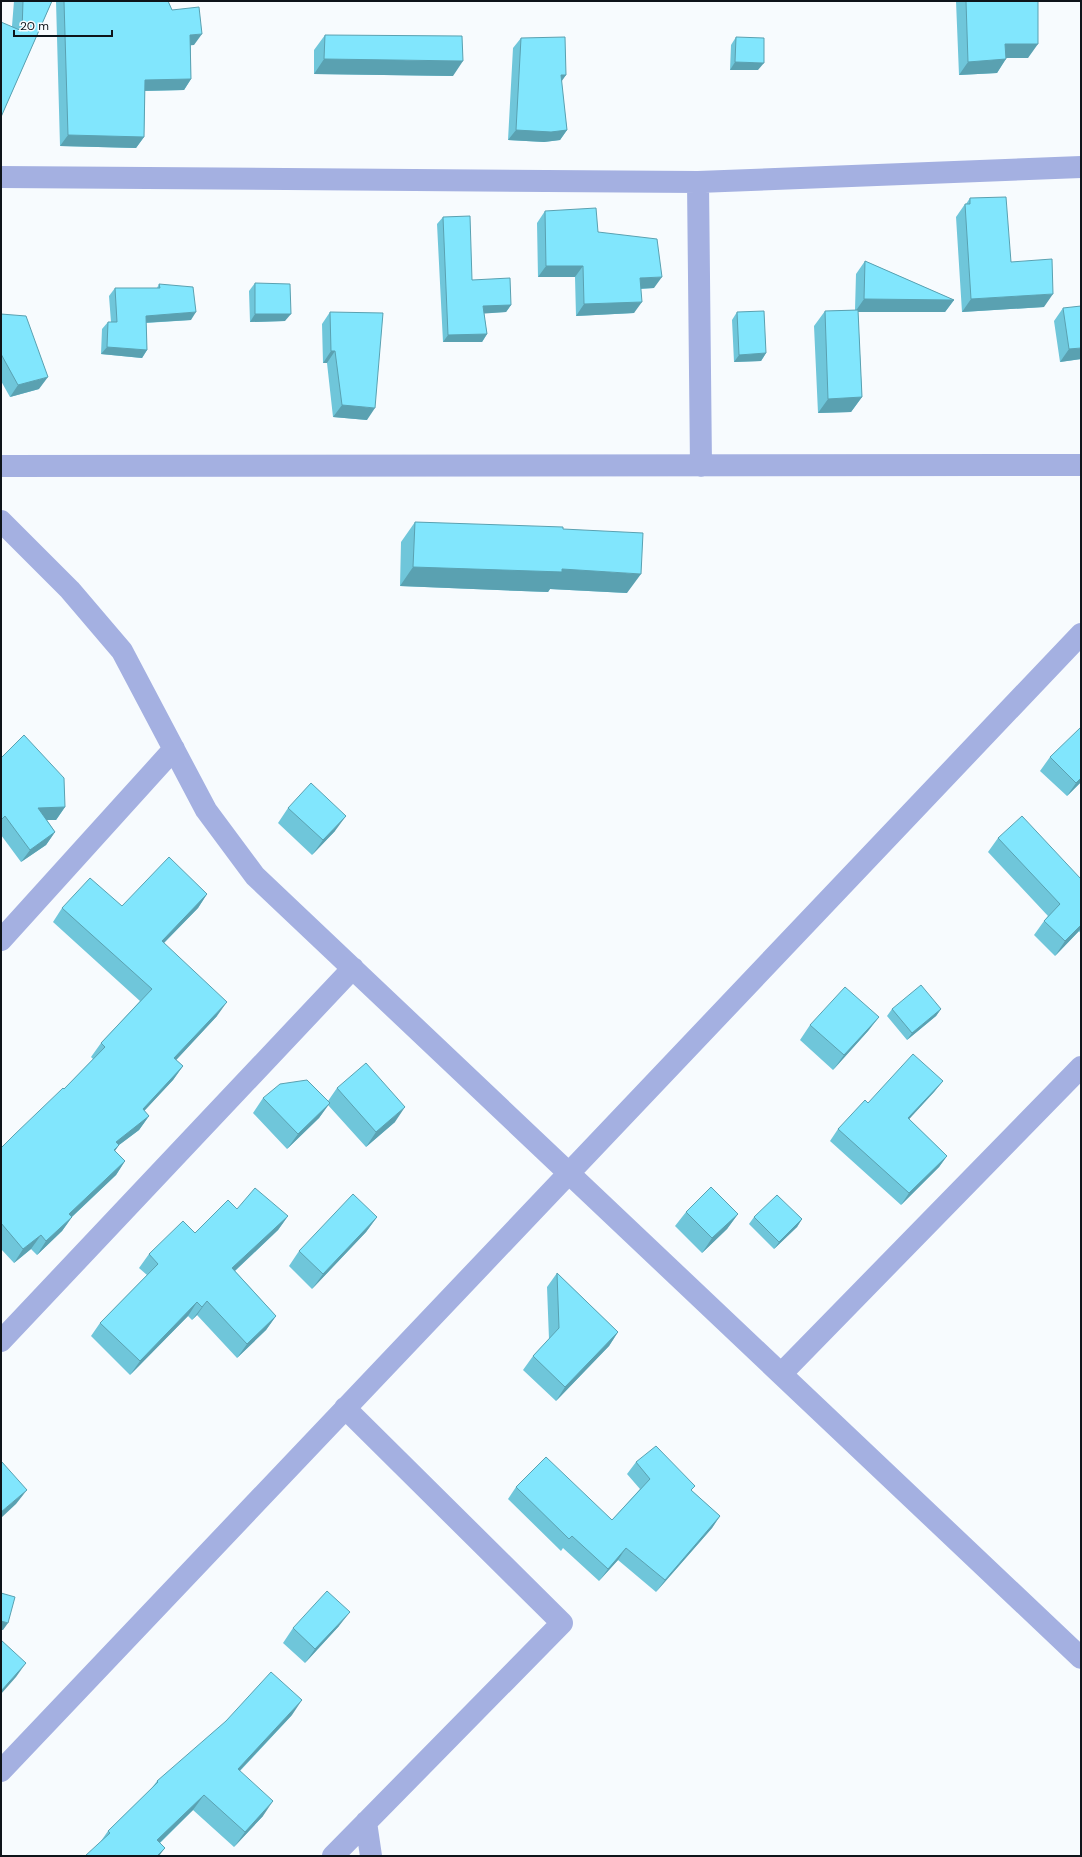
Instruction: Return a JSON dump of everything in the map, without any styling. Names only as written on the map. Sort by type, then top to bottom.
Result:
[{"type":"street","points":[[1,177],[698,182],[1081,167]]},
{"type":"street","points":[[698,182],[701,466]]},
{"type":"street","points":[[1,466],[1081,465]]},
{"type":"street","points":[[1,521],[70,590],[122,651],[206,810],[256,876],[1081,1658]]},
{"type":"street","points":[[1,1771],[1081,634]]},
{"type":"street","points":[[1,940],[174,749]]},
{"type":"street","points":[[1,1342],[353,968]]},
{"type":"street","points":[[781,1374],[1081,1067]]},
{"type":"street","points":[[333,1856],[562,1623],[345,1408]]},
{"type":"street","points":[[366,1822],[371,1856]]},
{"type":"building","points":[[23,1],[52,1],[1,117],[1,22],[22,31]]},
{"type":"building","points":[[64,1],[168,1],[172,10],[199,7],[202,34],[190,35],[191,79],[145,80],[144,137],[68,135]]},
{"type":"building","points":[[966,1],[1038,1],[1038,44],[1005,44],[1006,59],[968,62]]},
{"type":"building","points":[[325,35],[462,36],[463,61],[324,59]]},
{"type":"building","points":[[565,37],[566,75],[561,75],[567,130],[551,132],[516,130],[521,38]]},
{"type":"building","points":[[736,37],[764,38],[764,63],[735,62]]},
{"type":"building","points":[[1006,197],[1011,262],[1052,259],[1053,294],[971,299],[965,204],[970,204],[970,198]]},
{"type":"building","points":[[596,208],[598,232],[657,239],[662,277],[640,278],[642,302],[584,304],[583,266],[546,266],[545,211]]},
{"type":"building","points":[[470,216],[472,280],[510,278],[511,305],[483,306],[487,334],[448,335],[443,217]]},
{"type":"building","points":[[865,261],[954,300],[864,299]]},
{"type":"building","points":[[255,283],[290,284],[291,314],[255,314]]},
{"type":"building","points":[[159,284],[193,287],[196,312],[146,316],[147,350],[107,347],[108,322],[117,322],[115,288],[160,288]]},
{"type":"building","points":[[1081,306],[1081,348],[1069,349],[1063,308]]},
{"type":"building","points":[[858,310],[862,397],[828,399],[825,311]]},
{"type":"building","points":[[764,311],[766,353],[739,355],[737,312]]},
{"type":"building","points":[[330,312],[383,313],[375,408],[342,405],[335,351],[331,351]]},
{"type":"building","points":[[1,314],[26,316],[48,377],[18,385],[1,354]]},
{"type":"building","points":[[415,522],[563,527],[563,529],[643,533],[641,574],[562,569],[562,572],[413,567]]},
{"type":"building","points":[[1081,727],[1081,778],[1076,783],[1050,757]]},
{"type":"building","points":[[24,735],[64,778],[65,807],[38,808],[55,832],[30,850],[5,816],[1,820],[1,758]]},
{"type":"building","points":[[311,783],[346,816],[323,840],[288,808]]},
{"type":"building","points":[[1022,816],[1080,878],[1081,877],[1081,925],[1065,941],[1044,921],[1060,904],[998,838]]},
{"type":"building","points":[[169,857],[207,894],[162,941],[227,1002],[174,1058],[183,1066],[143,1109],[149,1116],[116,1142],[119,1145],[114,1150],[125,1161],[69,1214],[72,1217],[46,1241],[41,1235],[23,1249],[1,1223],[1,1148],[63,1088],[64,1089],[105,1047],[101,1043],[152,989],[62,908],[90,878],[122,906]]},
{"type":"building","points":[[921,985],[941,1009],[912,1033],[892,1009]]},
{"type":"building","points":[[845,987],[879,1017],[844,1055],[810,1025]]},
{"type":"building","points":[[913,1054],[943,1081],[908,1118],[947,1156],[909,1193],[838,1129],[865,1100],[868,1103]]},
{"type":"building","points":[[366,1063],[405,1107],[376,1132],[337,1088]]},
{"type":"building","points":[[307,1080],[330,1103],[298,1134],[263,1098],[280,1084]]},
{"type":"building","points":[[711,1187],[738,1214],[712,1238],[686,1212]]},
{"type":"building","points":[[255,1188],[288,1216],[232,1268],[276,1316],[247,1344],[207,1301],[202,1307],[197,1302],[140,1361],[100,1323],[158,1264],[149,1254],[183,1221],[195,1233],[228,1200],[237,1209]]},
{"type":"building","points":[[353,1194],[377,1217],[323,1274],[299,1251]]},
{"type":"building","points":[[777,1195],[802,1219],[779,1242],[754,1217]]},
{"type":"building","points":[[557,1273],[618,1332],[565,1387],[533,1356],[559,1328]]},
{"type":"building","points":[[656,1446],[695,1486],[691,1490],[720,1516],[665,1580],[626,1548],[608,1569],[572,1536],[569,1539],[516,1487],[546,1457],[612,1520],[650,1479],[636,1462]]},
{"type":"building","points":[[2,1462],[27,1490],[1,1512],[1,1463]]},
{"type":"building","points":[[327,1591],[350,1612],[315,1649],[293,1628]]},
{"type":"building","points":[[1,1593],[15,1597],[8,1623],[1,1621]]},
{"type":"building","points":[[1,1640],[26,1663],[1,1691]]},
{"type":"building","points":[[271,1672],[302,1700],[238,1769],[273,1801],[245,1832],[204,1795],[157,1840],[165,1848],[157,1856],[85,1856],[110,1833],[108,1831],[158,1782],[157,1781],[226,1721]]}]
